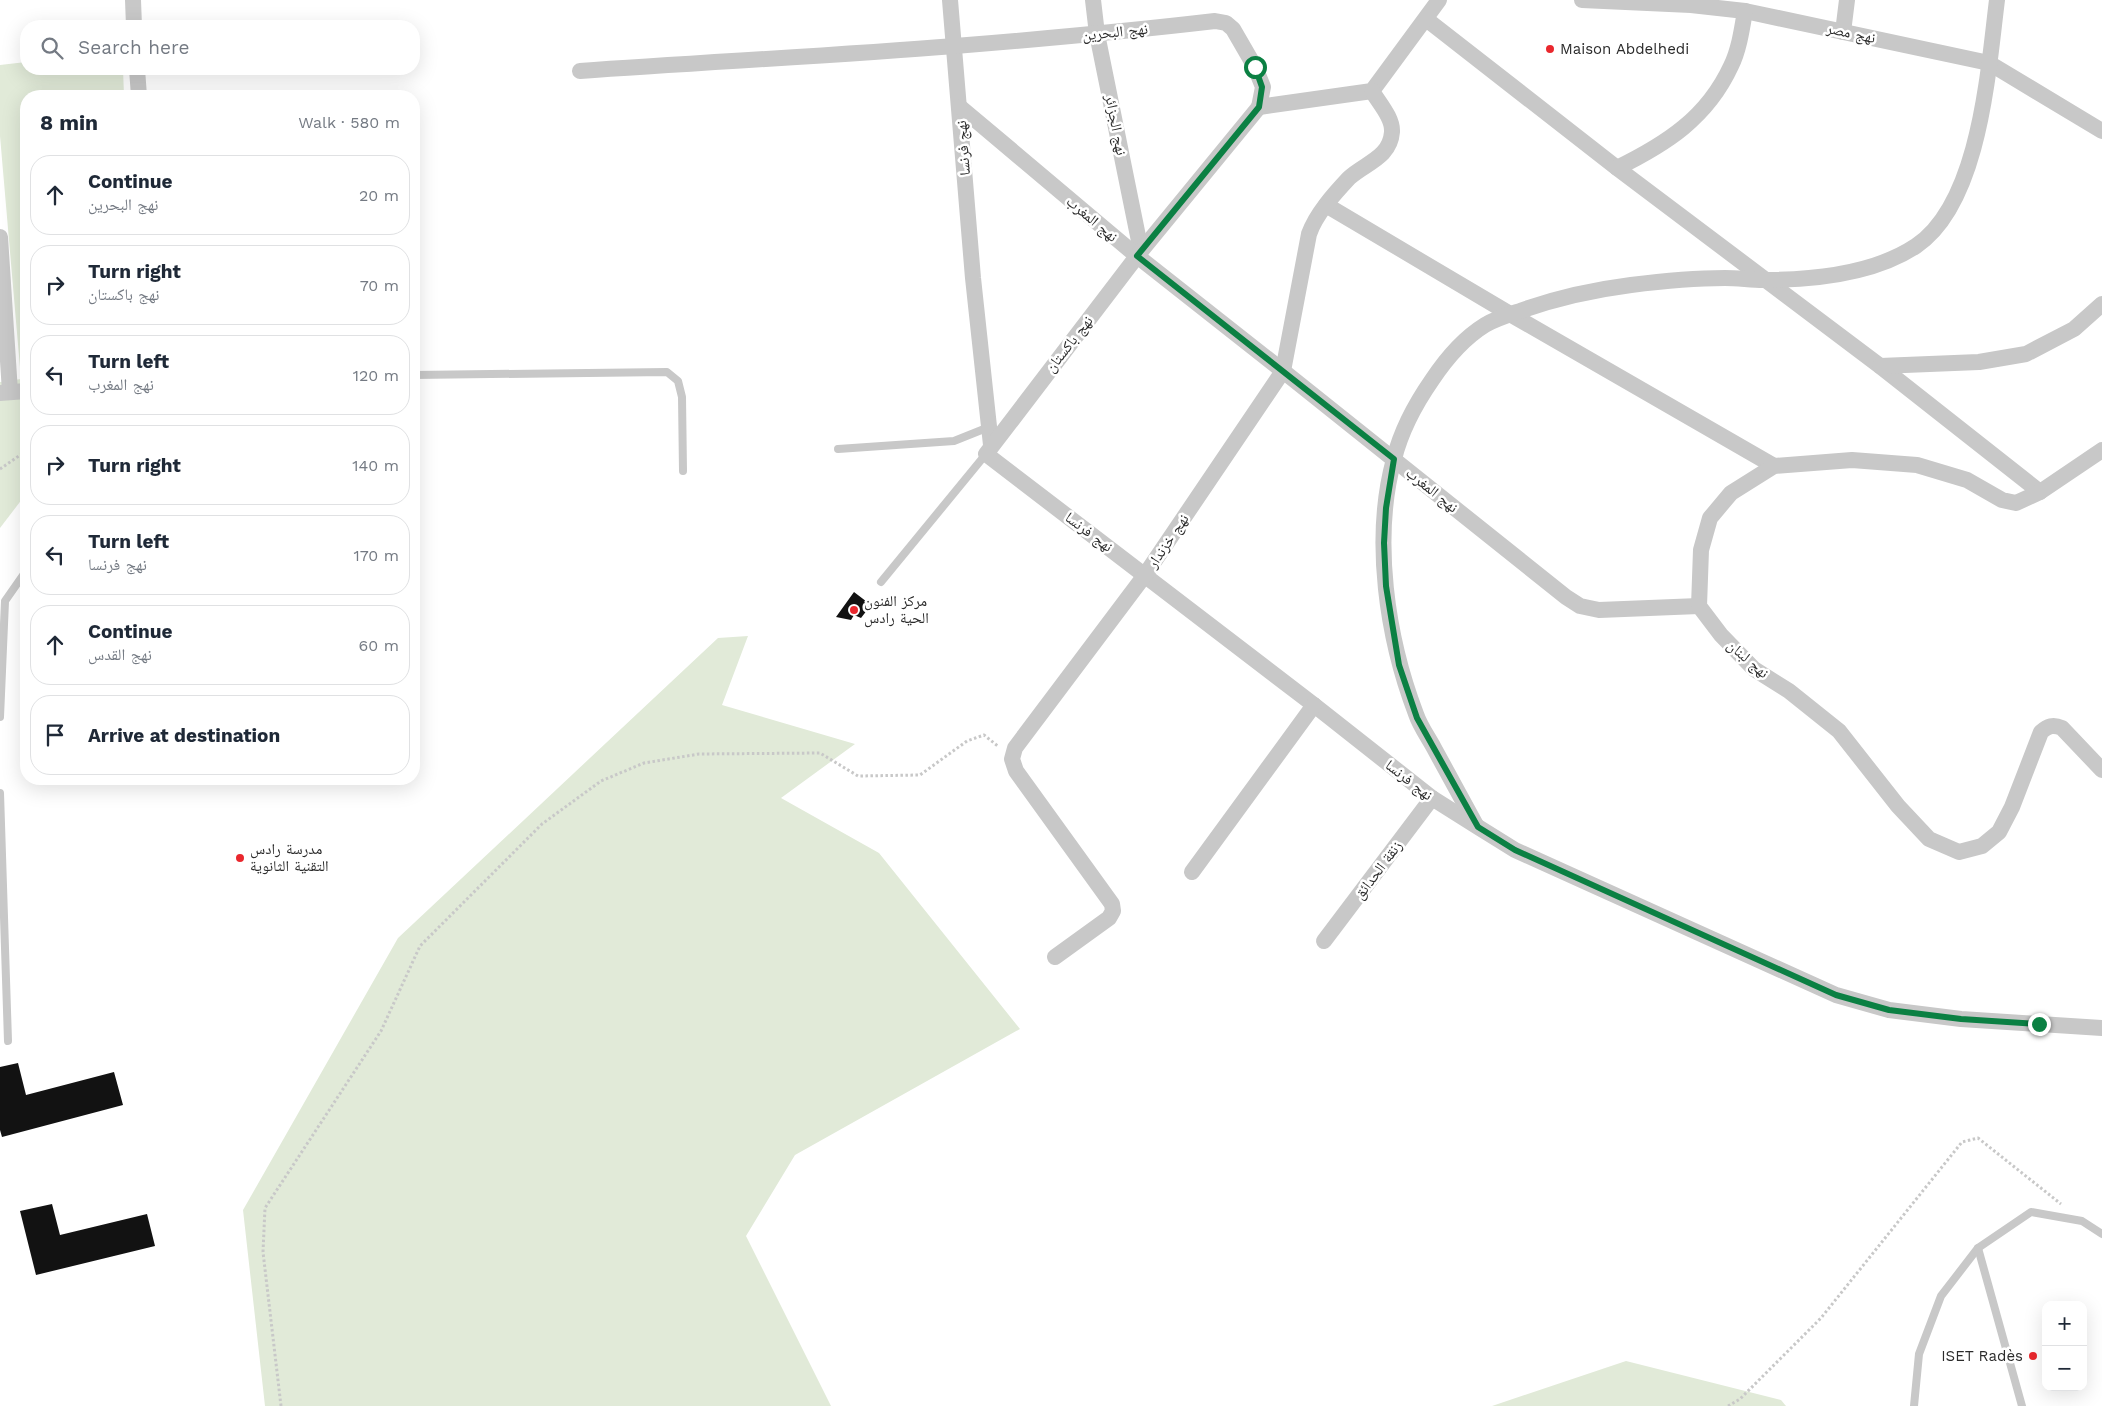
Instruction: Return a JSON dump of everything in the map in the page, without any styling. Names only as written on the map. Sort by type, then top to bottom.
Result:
[{"type":"street","points":[[133,0],[134,20]]},
{"type":"street","name":"نهج فرنسا","points":[[950,0],[973,278],[989,427],[988,450],[1145,575],[1432,798],[1515,850],[1836,995],[1889,1010],[1961,1019],[2102,1028]]},
{"type":"street","name":"نهج الجزائر","points":[[1093,0],[1139,253]]},
{"type":"street","points":[[1259,107],[1372,91],[1439,0]]},
{"type":"street","name":"نهج مصر","points":[[1582,0],[1691,5],[1745,11],[1989,63],[2102,131]]},
{"type":"street","points":[[1843,32],[1847,0]]},
{"type":"street","points":[[1478,827],[1417,718],[1399,665],[1386,586],[1384,543],[1386,508],[1394,459],[1420,397],[1442,365],[1464,342],[1486,325],[1555,298],[1628,286],[1724,278],[1763,280],[1859,270],[1887,262],[1918,245],[1936,227],[1953,204],[1963,178],[1980,120],[1997,0]]},
{"type":"street","points":[[1617,168],[1649,152],[1679,133],[1712,100],[1732,65],[1745,11]]},
{"type":"street","points":[[1426,18],[1617,168],[1763,280],[1880,366],[2040,492]]},
{"type":"street","name":"نهج البحرين","points":[[580,71],[953,46],[1098,34],[1215,21],[1226,23],[1232,29],[1255,67],[1262,87],[1259,107]]},
{"type":"street","points":[[137,75],[139,90]]},
{"type":"street","name":"نهج خزندار","points":[[1012,759],[1015,748],[1145,575],[1284,371],[1309,234],[1314,220],[1350,178],[1383,155],[1389,146],[1392,131],[1387,115],[1372,91]]},
{"type":"street","name":"نهج المغرب","points":[[960,107],[1284,371],[1566,597],[1580,606],[1599,610],[1622,611],[1699,606]]},
{"type":"street","name":"نهج باكستان","points":[[988,450],[1139,253],[1259,107]]},
{"type":"street","points":[[1326,206],[1774,466]]},
{"type":"street","points":[[0,237],[5,393],[20,392]]},
{"type":"street","points":[[1880,366],[1979,362],[2026,354],[2074,329],[2102,304]]},
{"type":"street","points":[[1699,606],[1701,550],[1710,518],[1731,493],[1774,466],[1852,460],[1918,465],[1968,480],[2002,500],[2016,503],[2040,492],[2102,450]]},
{"type":"street","name":"نهج لبنان","points":[[1699,606],[1721,636],[1754,669],[1789,691],[1839,731],[1898,806],[1929,839],[1959,852],[1982,846],[1999,832],[2012,807],[2041,732],[2047,727],[2054,725],[2062,728],[2102,770]]},
{"type":"street","points":[[1192,872],[1314,705]]},
{"type":"street","points":[[1012,759],[1016,771],[1112,904],[1113,911],[1109,918],[1056,957]]},
{"type":"street","name":"زنقة الحدائق","points":[[1324,941],[1432,798]]},
{"type":"lane","points":[[420,375],[667,372],[678,381],[682,397],[683,471]]},
{"type":"lane","points":[[838,449],[954,441],[989,427]]},
{"type":"lane","name":"نهج باكستان","points":[[881,582],[988,450]]},
{"type":"lane","points":[[0,717],[5,601],[20,580]]},
{"type":"lane","points":[[0,793],[8,1041]]},
{"type":"lane","points":[[0,1030],[8,1024]]},
{"type":"lane","points":[[1914,1406],[1919,1354],[1941,1296],[1978,1248],[2031,1212],[2082,1221],[2102,1234]]},
{"type":"lane","points":[[1978,1248],[2022,1406]]},
{"type":"path","points":[[0,469],[20,455]]},
{"type":"path","points":[[281,1406],[263,1252],[265,1208],[381,1030],[420,946],[542,824],[601,781],[644,763],[699,754],[820,753],[858,776],[920,775],[967,741],[984,735],[1012,759]]},
{"type":"path","points":[[1728,1406],[1740,1399],[1821,1318],[1962,1142],[1978,1138],[2082,1221]]},
{"type":"green space","points":[[20,63],[20,75],[123,75],[124,90],[20,90],[20,367],[0,136],[0,65]]},
{"type":"green space","points":[[20,379],[20,502],[0,528],[0,382]]},
{"type":"green space","points":[[748,636],[722,705],[855,744],[781,798],[879,853],[1020,1029],[795,1155],[746,1236],[831,1406],[265,1406],[243,1210],[398,938],[718,638]]},
{"type":"green space","points":[[1626,1361],[1781,1400],[1786,1406],[1492,1406]]},
{"type":"building","name":"مركز الفنون الحية رادس","points":[[854,592],[871,605],[861,618],[854,615],[851,620],[836,617]]},
{"type":"building","points":[[18,1063],[26,1095],[114,1072],[123,1105],[2,1137],[0,1130],[0,1067]]},
{"type":"building","points":[[52,1204],[60,1235],[147,1214],[155,1246],[36,1275],[20,1211]]},
{"type":"place","name":"Maison Abdelhedi","points":[[1550,49]]},
{"type":"place","name":"مركز الفنون الحية رادس","points":[[854,610]]},
{"type":"place","name":"مدرسة رادس التقنية الثانوية","points":[[240,858]]},
{"type":"place","name":"ISET Radès","points":[[2033,1356]]},
{"type":"route","points":[[1255,67],[1262,87],[1259,107],[1137,256],[1394,459],[1386,508],[1384,543],[1386,586],[1399,665],[1417,718],[1478,827],[1515,850],[1836,995],[1889,1010],[1961,1019],[2039,1024]]}]
